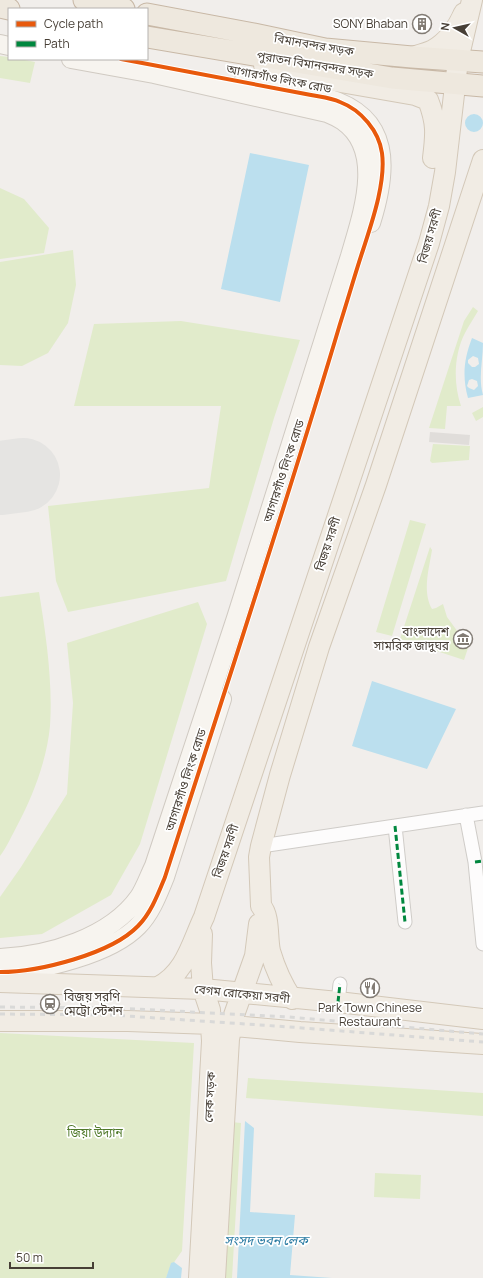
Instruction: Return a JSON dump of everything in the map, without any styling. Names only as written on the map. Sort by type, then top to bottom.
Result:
[{"type":"highway","points":[[84,0],[120,8]]},
{"type":"highway","name":"বিমানবন্দর সড়ক","points":[[148,14],[325,49],[483,62]]},
{"type":"highway","name":"পুরাতন বিমানবন্দর সড়ক","points":[[148,37],[392,78],[483,86]]},
{"type":"main road","points":[[412,57],[433,50],[445,41],[460,23],[471,0]]},
{"type":"main road","name":"বিজয় সরণী","points":[[158,987],[168,982],[177,973],[189,955],[204,917],[429,244],[439,206],[446,165],[458,60],[471,0]]},
{"type":"main road","points":[[214,48],[248,60],[306,76],[416,95],[428,100],[435,120],[436,136],[427,203],[407,280],[409,301]]},
{"type":"main road","name":"আগারগাঁও লিংক রোড","points":[[0,958],[43,953],[65,947],[80,942],[114,922],[139,896],[154,866],[236,618],[350,256],[364,201],[367,168],[365,153],[355,133],[344,121],[327,113],[154,74],[77,60]]},
{"type":"main road","name":"আগারগাঁও লিংক রোড","points":[[0,972],[29,970],[79,957],[99,950],[134,929],[143,920],[154,901],[165,877],[316,404],[374,214],[379,192],[382,163],[380,145],[374,131],[360,114],[340,102],[303,93],[126,60]]},
{"type":"main road","name":"বিজয় সরণী","points":[[292,999],[276,969],[270,949],[265,912],[261,906],[259,857],[261,846],[282,768],[319,647],[376,485],[478,181],[483,160]]},
{"type":"main road","points":[[215,1278],[228,1054],[231,1026],[255,956],[261,906]]},
{"type":"main road","name":"লেক সড়ক","points":[[199,1278],[212,1041],[210,1010],[203,989],[201,945],[204,917]]},
{"type":"main road","points":[[114,922],[121,938]]},
{"type":"main road","name":"বেগম রোকেয়া সরণী","points":[[0,982],[203,989],[292,999],[339,993],[483,1019]]},
{"type":"main road","points":[[0,1021],[128,1021],[212,1024],[300,1032],[483,1044]]},
{"type":"street","points":[[261,846],[483,813]]},
{"type":"street","points":[[466,815],[479,861],[483,944]]},
{"type":"street","points":[[395,826],[405,922]]},
{"type":"green space","points":[[0,56],[8,57],[8,60],[25,60],[35,62],[30,83],[0,78]]},
{"type":"green space","points":[[0,188],[24,199],[49,228],[44,253],[0,259]]},
{"type":"green space","points":[[73,250],[76,285],[68,323],[48,353],[22,366],[0,365],[0,262]]},
{"type":"green space","points":[[473,307],[478,311],[461,341],[457,359],[456,378],[458,397],[461,406],[447,406],[445,429],[429,428],[464,321]]},
{"type":"green space","points":[[181,321],[300,340],[274,418],[226,581],[68,612],[56,581],[48,506],[209,488],[221,406],[74,406],[94,324]]},
{"type":"green space","points":[[483,407],[483,417],[476,421],[472,413]]},
{"type":"green space","points":[[433,444],[470,446],[469,460],[432,463],[430,461]]},
{"type":"green space","points":[[410,520],[426,524],[392,636],[376,632]]},
{"type":"green space","points":[[430,547],[432,550],[427,588],[429,602],[432,609],[443,604],[447,617],[469,645],[464,660],[400,639]]},
{"type":"green space","points":[[39,592],[50,676],[50,726],[43,764],[34,789],[24,813],[0,856],[0,597]]},
{"type":"green space","points":[[198,602],[207,624],[140,844],[111,895],[42,934],[0,938],[0,897],[21,867],[67,794],[73,703],[67,643]]},
{"type":"green space","name":"জিয়া উদ্যান","points":[[0,1033],[194,1043],[182,1251],[170,1268],[166,1278],[0,1278]]},
{"type":"green space","points":[[248,1078],[483,1093],[483,1116],[246,1098]]},
{"type":"green space","points":[[231,1122],[241,1123],[232,1278],[221,1278]]},
{"type":"green space","points":[[375,1173],[421,1175],[420,1199],[374,1197]]},
{"type":"shaded area","points":[[430,432],[470,435],[469,445],[429,442]]},
{"type":"water","points":[[474,114],[480,117],[483,123],[480,129],[474,132],[468,129],[465,123],[468,117]]},
{"type":"water","points":[[250,153],[309,165],[280,302],[221,289]]},
{"type":"water","points":[[472,338],[483,343],[481,375],[483,395],[468,398],[465,382],[465,368]],"holes":[[[473,356],[478,358],[479,364],[475,367],[472,367],[468,363],[468,360]],[[472,379],[477,381],[478,386],[474,390],[467,386],[469,380]]]},
{"type":"water","points":[[372,681],[456,709],[427,769],[352,746]]},
{"type":"water","name":"সংসদ ভবন লেক","points":[[245,1121],[254,1128],[250,1212],[295,1215],[290,1275],[332,1278],[237,1278]]},
{"type":"water","points":[[174,1262],[182,1268],[181,1278],[166,1278],[171,1263]]},
{"type":"runway","points":[[0,478],[23,475]]},
{"type":"railway","points":[[0,1007],[115,1008],[289,1017],[483,1034]]},
{"type":"railway","points":[[0,1014],[112,1015],[483,1042]]},
{"type":"marked path","points":[[395,826],[405,922]]},
{"type":"marked path","points":[[475,862],[483,861]]},
{"type":"marked path","points":[[338,1002],[340,984]]},
{"type":"cycle path","points":[[0,972],[34,969],[54,965],[74,960],[111,945],[126,936],[138,926],[143,921],[154,903],[165,877],[298,463],[374,215],[382,176],[382,153],[373,129],[355,110],[340,102],[326,98],[126,60]]},
{"type":"place","name":"SONY Bhaban","points":[[422,24]]},
{"type":"place","name":"বাংলাদেশ সামরিক জাদুঘর","points":[[463,639]]},
{"type":"place","name":"Park Town Chinese Restaurant","points":[[370,988]]},
{"type":"place","name":"বিজয় সরণি মেট্রো স্টেশন","points":[[50,1004]]}]
